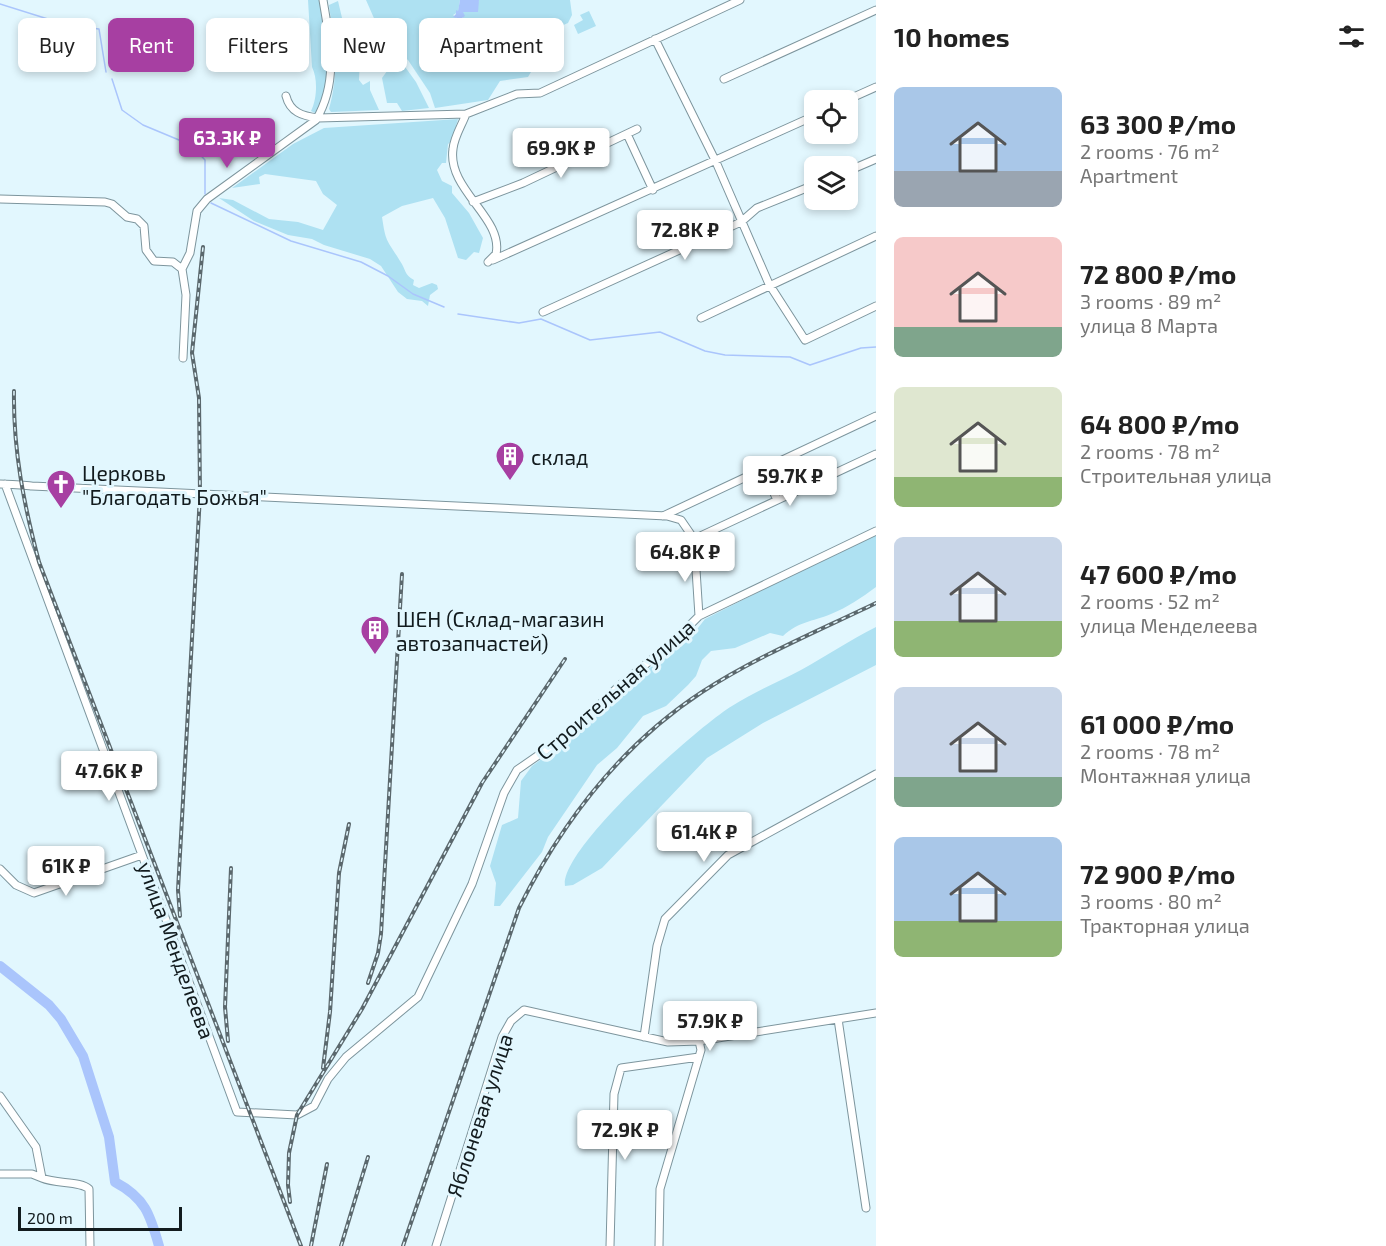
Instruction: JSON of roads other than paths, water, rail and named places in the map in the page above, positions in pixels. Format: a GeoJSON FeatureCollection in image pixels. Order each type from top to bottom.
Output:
{"type":"FeatureCollection","features":[{"type":"Feature","properties":{"kind":"street"},"geometry":{"type":"LineString","coordinates":[[183,358],[186,296],[182,270],[190,253],[196,211],[318,118],[324,106],[333,68],[323,0]]}},
{"type":"Feature","properties":{"kind":"street"},"geometry":{"type":"LineString","coordinates":[[286,96],[288,105],[303,116],[318,118],[466,114],[517,94],[540,93],[740,0]]}},
{"type":"Feature","properties":{"kind":"street"},"geometry":{"type":"LineString","coordinates":[[724,79],[876,10]]}},
{"type":"Feature","properties":{"kind":"street"},"geometry":{"type":"LineString","coordinates":[[655,39],[716,162],[769,284],[805,340],[876,306]]}},
{"type":"Feature","properties":{"kind":"street"},"geometry":{"type":"LineString","coordinates":[[858,95],[876,87]]}},
{"type":"Feature","properties":{"kind":"street"},"geometry":{"type":"LineString","coordinates":[[466,114],[452,150],[458,179],[490,226],[497,243],[496,254],[488,262],[804,121]]}},
{"type":"Feature","properties":{"kind":"street"},"geometry":{"type":"LineString","coordinates":[[473,202],[523,183],[637,129]]}},
{"type":"Feature","properties":{"kind":"street"},"geometry":{"type":"LineString","coordinates":[[627,134],[653,190]]}},
{"type":"Feature","properties":{"kind":"street"},"geometry":{"type":"LineString","coordinates":[[858,167],[876,159]]}},
{"type":"Feature","properties":{"kind":"street"},"geometry":{"type":"LineString","coordinates":[[543,312],[741,222],[757,208],[804,189]]}},
{"type":"Feature","properties":{"kind":"street"},"geometry":{"type":"LineString","coordinates":[[0,199],[105,202],[127,217],[137,219],[144,226],[146,250],[154,261],[173,262],[182,270]]}},
{"type":"Feature","properties":{"kind":"street"},"geometry":{"type":"LineString","coordinates":[[701,318],[769,284],[876,236]]}},
{"type":"Feature","properties":{"kind":"street"},"geometry":{"type":"LineString","coordinates":[[663,516],[876,416]]}},
{"type":"Feature","properties":{"kind":"street"},"geometry":{"type":"LineString","coordinates":[[2,484],[663,516],[681,520],[694,539],[876,454]]}},
{"type":"Feature","properties":{"kind":"street"},"geometry":{"type":"LineString","coordinates":[[763,469],[777,500]]}},
{"type":"Feature","properties":{"kind":"street","name":"улица Менделеева"},"geometry":{"type":"LineString","coordinates":[[2,484],[237,1112]]}},
{"type":"Feature","properties":{"kind":"street"},"geometry":{"type":"LineString","coordinates":[[699,616],[876,531]]}},
{"type":"Feature","properties":{"kind":"street","name":"Строительная улица"},"geometry":{"type":"LineString","coordinates":[[237,1112],[297,1115],[314,1106],[328,1079],[346,1057],[418,997],[472,884],[504,793],[517,770],[569,734],[620,685],[672,643],[699,616],[694,539]]}},
{"type":"Feature","properties":{"kind":"street"},"geometry":{"type":"LineString","coordinates":[[876,774],[728,855],[665,919],[657,946],[644,1037],[668,1042],[699,1041],[876,1013]]}},
{"type":"Feature","properties":{"kind":"street"},"geometry":{"type":"LineString","coordinates":[[0,869],[16,885],[34,894],[142,855]]}},
{"type":"Feature","properties":{"kind":"street","name":"Яблоневая улица"},"geometry":{"type":"LineString","coordinates":[[436,1246],[502,1037],[511,1022],[524,1010],[644,1037]]}},
{"type":"Feature","properties":{"kind":"street"},"geometry":{"type":"LineString","coordinates":[[838,1019],[866,1208]]}},
{"type":"Feature","properties":{"kind":"street"},"geometry":{"type":"LineString","coordinates":[[659,1246],[660,1189],[699,1057],[699,1041]]}},
{"type":"Feature","properties":{"kind":"street"},"geometry":{"type":"LineString","coordinates":[[610,1246],[614,1094],[618,1071],[621,1068],[699,1057]]}},
{"type":"Feature","properties":{"kind":"street"},"geometry":{"type":"LineString","coordinates":[[0,1096],[36,1147],[42,1178]]}},
{"type":"Feature","properties":{"kind":"street"},"geometry":{"type":"LineString","coordinates":[[0,1174],[32,1174],[64,1184],[81,1184],[89,1189],[90,1246]]}},
{"type":"Feature","properties":{"kind":"waterway"},"geometry":{"type":"LineString","coordinates":[[0,4],[67,25],[99,29],[106,72]]}},
{"type":"Feature","properties":{"kind":"waterway"},"geometry":{"type":"LineString","coordinates":[[112,79],[122,110],[143,125],[191,145],[205,160],[205,194]]}},
{"type":"Feature","properties":{"kind":"waterway"},"geometry":{"type":"LineString","coordinates":[[211,203],[291,241],[361,262],[388,276],[413,294],[444,307]]}},
{"type":"Feature","properties":{"kind":"waterway"},"geometry":{"type":"LineString","coordinates":[[458,314],[519,323],[541,319],[590,340],[660,332],[705,351],[725,355],[790,357],[810,365],[861,348],[876,347]]}},
{"type":"Feature","properties":{"kind":"waterway"},"geometry":{"type":"LineString","coordinates":[[0,966],[49,1005],[61,1019],[83,1056],[109,1137],[115,1182],[133,1194],[145,1208],[159,1246]]}},
{"type":"Feature","properties":{"kind":"railway"},"geometry":{"type":"LineString","coordinates":[[180,916],[178,890],[200,495],[199,398],[192,353],[203,247]]}},
{"type":"Feature","properties":{"kind":"railway"},"geometry":{"type":"LineString","coordinates":[[14,391],[15,435],[20,477],[39,562],[301,1246]]}},
{"type":"Feature","properties":{"kind":"railway"},"geometry":{"type":"LineString","coordinates":[[368,983],[378,953],[381,934],[402,574]]}},
{"type":"Feature","properties":{"kind":"railway"},"geometry":{"type":"LineString","coordinates":[[403,1246],[519,908],[554,845],[574,816],[596,788],[645,736],[702,692],[765,656],[876,603]]}},
{"type":"Feature","properties":{"kind":"railway"},"geometry":{"type":"LineString","coordinates":[[290,1202],[289,1153],[297,1115],[362,1009],[482,783],[565,659]]}},
{"type":"Feature","properties":{"kind":"railway"},"geometry":{"type":"LineString","coordinates":[[323,1068],[330,1012],[339,873],[349,824]]}},
{"type":"Feature","properties":{"kind":"railway"},"geometry":{"type":"LineString","coordinates":[[228,1041],[225,1007],[231,868]]}},
{"type":"Feature","properties":{"kind":"railway"},"geometry":{"type":"LineString","coordinates":[[341,1246],[368,1157]]}},
{"type":"Feature","properties":{"kind":"railway"},"geometry":{"type":"LineString","coordinates":[[311,1246],[327,1164]]}},
{"type":"Feature","properties":{"kind":"place","name":"склад"},"geometry":{"type":"Point","coordinates":[510,482]}},
{"type":"Feature","properties":{"kind":"place","name":"Церковь \"Благодать Божья\""},"geometry":{"type":"Point","coordinates":[61,510]}},
{"type":"Feature","properties":{"kind":"place","name":"ШЕН (Склад-магазин автозапчастей)"},"geometry":{"type":"Point","coordinates":[375,656]}}]}
